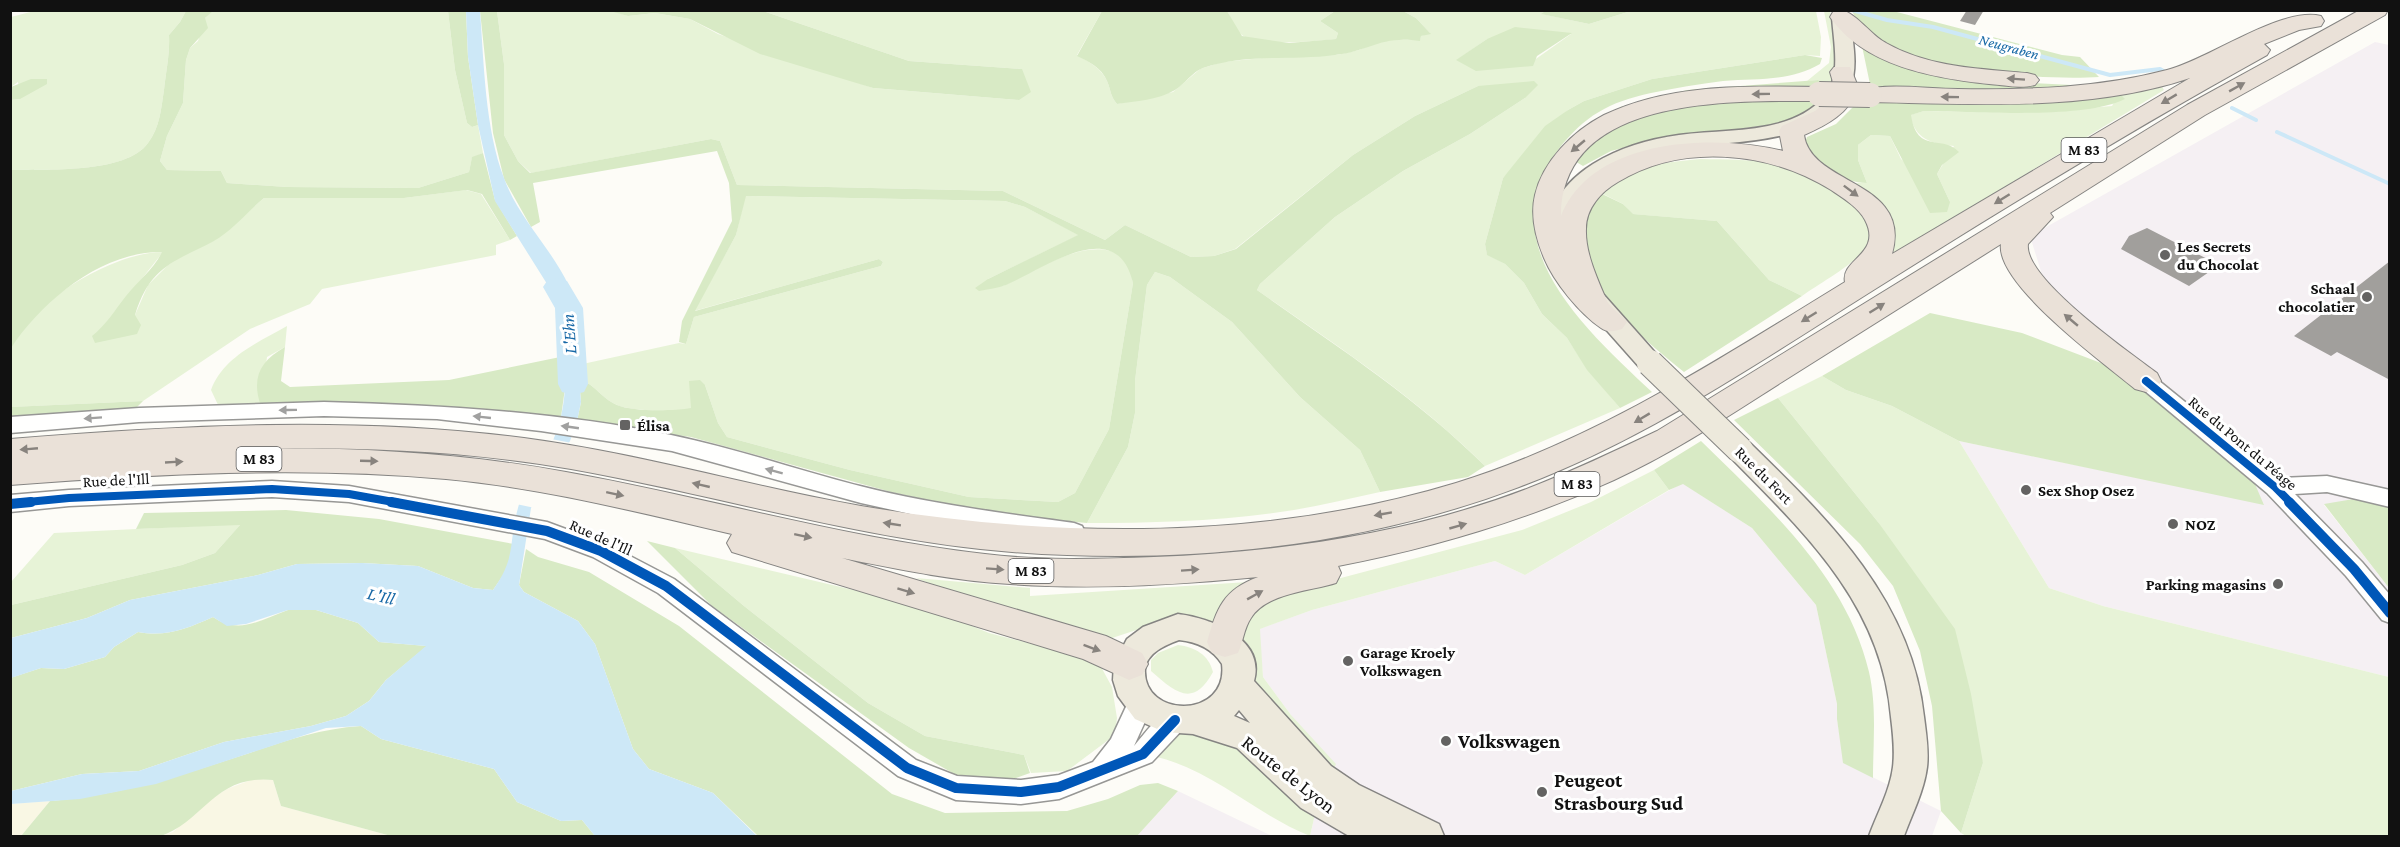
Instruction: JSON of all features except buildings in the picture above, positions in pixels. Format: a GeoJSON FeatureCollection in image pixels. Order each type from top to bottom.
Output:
{"type":"FeatureCollection","features":[{"type":"Feature","properties":{"kind":"highway","name":"M 83"},"geometry":{"type":"LineString","coordinates":[[582,458],[664,504],[853,547],[973,567],[1052,573],[1179,571],[1295,561],[1401,540],[1499,514],[1615,468],[1668,439],[2196,110],[2377,10]]}},
{"type":"Feature","properties":{"kind":"highway"},"geometry":{"type":"LineString","coordinates":[[1841,14],[1861,37],[1892,54],[1962,73],[2065,81],[2175,75]]}},
{"type":"Feature","properties":{"kind":"highway","name":"M 83"},"geometry":{"type":"LineString","coordinates":[[10,473],[211,460],[292,458],[397,462],[516,462],[582,458],[862,519],[973,536],[1096,543],[1202,540],[1289,531],[1393,512],[1500,482],[1548,464],[1629,425],[2176,95],[2323,16]]}},
{"type":"Feature","properties":{"kind":"highway"},"geometry":{"type":"LineString","coordinates":[[1612,322],[1574,287],[1548,237],[1545,199],[1550,185],[1575,147],[1612,121],[1678,99],[1743,94],[2031,97],[2099,90],[2175,75],[2219,59],[2288,24],[2323,16]]}},
{"type":"Feature","properties":{"kind":"highway"},"geometry":{"type":"LineString","coordinates":[[1842,72],[1847,89],[1837,107],[1817,122],[1791,132],[1792,148],[1800,159],[1813,169],[1853,192],[1875,215],[1882,230],[1878,255],[1858,273],[1858,286]]}},
{"type":"Feature","properties":{"kind":"highway"},"geometry":{"type":"LineString","coordinates":[[1592,298],[1577,255],[1572,227],[1579,204],[1592,188],[1613,172],[1660,155],[1705,150],[1779,158],[1813,169]]}},
{"type":"Feature","properties":{"kind":"highway"},"geometry":{"type":"LineString","coordinates":[[2043,204],[2039,220],[2015,241],[2014,255],[2018,263],[2060,311],[2146,381]]}},
{"type":"Feature","properties":{"kind":"highway","name":"M 83"},"geometry":{"type":"LineString","coordinates":[[10,451],[165,438],[282,434],[409,437],[516,462]]}},
{"type":"Feature","properties":{"kind":"highway"},"geometry":{"type":"LineString","coordinates":[[664,504],[689,526],[1093,647],[1129,664]]}},
{"type":"Feature","properties":{"kind":"highway"},"geometry":{"type":"LineString","coordinates":[[1225,642],[1235,610],[1246,600],[1264,590],[1370,561],[1401,540]]}},
{"type":"Feature","properties":{"kind":"main road","name":"Rue du Fort"},"geometry":{"type":"LineString","coordinates":[[1841,14],[1840,89],[1821,113],[1802,122],[1748,134],[1658,145],[1611,162],[1585,180],[1569,198],[1562,214],[1563,242],[1571,266],[1592,298],[1612,322],[1829,543],[1872,599],[1886,626],[1904,684],[1909,719],[1909,770],[1887,837]]}},
{"type":"Feature","properties":{"kind":"main road","name":"Rue du Fort"},"geometry":{"type":"LineString","coordinates":[[1611,162],[1663,149],[1792,135],[1830,123],[1846,108],[1856,93],[1858,79],[1841,14]]}},
{"type":"Feature","properties":{"kind":"main road"},"geometry":{"type":"LineString","coordinates":[[1195,627],[1225,642],[1236,662],[1237,685],[1223,706],[1212,714],[1185,720],[1162,717],[1140,704],[1130,684],[1129,664],[1136,650],[1147,638],[1161,630],[1195,627]]}},
{"type":"Feature","properties":{"kind":"main road","name":"Route de Lyon"},"geometry":{"type":"LineString","coordinates":[[1237,685],[1319,777],[1347,796],[1427,837]]}},
{"type":"Feature","properties":{"kind":"main road","name":"Route de Lyon"},"geometry":{"type":"LineString","coordinates":[[1185,720],[1224,726],[1249,738],[1313,797],[1380,837]]}},
{"type":"Feature","properties":{"kind":"street","name":"Rue du Pont du Péage"},"geometry":{"type":"LineString","coordinates":[[2146,381],[2276,487],[2354,569],[2390,613]]}},
{"type":"Feature","properties":{"kind":"street"},"geometry":{"type":"LineString","coordinates":[[10,425],[139,415],[324,409],[437,412],[541,423],[582,458]]}},
{"type":"Feature","properties":{"kind":"street"},"geometry":{"type":"LineString","coordinates":[[2276,487],[2327,484],[2390,499]]}},
{"type":"Feature","properties":{"kind":"street","name":"Rue de l'Ill"},"geometry":{"type":"LineString","coordinates":[[10,504],[181,491],[272,489],[349,494],[484,517],[547,531],[601,551],[666,586],[907,768],[956,788],[1021,792],[1059,787],[1143,754],[1185,720]]}},
{"type":"Feature","properties":{"kind":"street"},"geometry":{"type":"LineString","coordinates":[[1110,766],[1106,762],[1120,747],[1140,704]]}},
{"type":"Feature","properties":{"kind":"shaded area"},"geometry":{"type":"Polygon","coordinates":[[[2375,42],[2389,45],[2389,493],[2324,505],[2389,588],[2389,677],[2103,606],[2049,588],[1959,441],[2264,504],[2049,297],[2030,236],[2375,42]]]}},
{"type":"Feature","properties":{"kind":"shaded area"},"geometry":{"type":"Polygon","coordinates":[[[1682,483],[1752,528],[1816,605],[1837,704],[1844,763],[1941,811],[1932,836],[1310,836],[1316,810],[1291,715],[1263,677],[1259,629],[1312,610],[1495,561],[1525,575],[1682,483]]]}},
{"type":"Feature","properties":{"kind":"shaded area"},"geometry":{"type":"Polygon","coordinates":[[[256,778],[273,780],[281,806],[391,836],[161,836],[173,832],[206,802],[227,789],[256,778]]]}},
{"type":"Feature","properties":{"kind":"shaded area"},"geometry":{"type":"Polygon","coordinates":[[[1178,791],[1272,836],[1137,836],[1178,791]]]}},
{"type":"Feature","properties":{"kind":"shaded area"},"geometry":{"type":"Polygon","coordinates":[[[50,801],[21,836],[11,836],[11,804],[50,801]]]}},
{"type":"Feature","properties":{"kind":"green space"},"geometry":{"type":"Polygon","coordinates":[[[38,10],[186,11],[169,35],[168,63],[158,124],[148,143],[137,153],[122,160],[84,168],[11,170],[11,100],[20,99],[18,82],[11,87],[11,17],[38,10]]]}},
{"type":"Feature","properties":{"kind":"green space"},"geometry":{"type":"Polygon","coordinates":[[[610,10],[628,16],[655,13],[690,19],[718,34],[873,88],[1019,100],[1022,69],[909,61],[763,11],[1102,11],[1077,55],[1102,73],[1117,104],[1173,92],[1200,69],[1222,62],[1282,56],[1337,55],[1359,50],[1382,40],[1420,40],[1421,36],[1430,33],[1416,18],[1403,11],[1547,11],[1542,14],[1589,24],[1631,11],[1816,11],[1821,37],[1820,56],[1805,55],[1652,79],[1584,101],[1568,110],[1503,178],[1485,244],[1487,254],[1505,264],[1524,283],[1542,314],[1567,338],[1588,370],[1620,408],[1485,466],[1404,395],[1257,290],[1260,284],[1335,217],[1403,171],[1470,134],[1525,98],[1478,86],[1415,116],[1353,155],[1235,249],[1214,256],[1191,257],[1125,225],[1105,240],[1003,191],[737,185],[720,141],[711,139],[531,173],[518,161],[504,135],[504,64],[497,11],[610,10]],[[1571,34],[1487,39],[1457,60],[1533,61],[1571,34]]]}},
{"type":"Feature","properties":{"kind":"green space"},"geometry":{"type":"Polygon","coordinates":[[[1547,10],[1631,11],[1589,24],[1541,14],[1547,10]]]}},
{"type":"Feature","properties":{"kind":"green space"},"geometry":{"type":"Polygon","coordinates":[[[186,11],[213,11],[205,18],[208,28],[190,48],[186,60],[183,103],[167,136],[160,161],[167,170],[221,171],[227,183],[287,187],[418,188],[469,172],[472,157],[483,153],[495,200],[517,236],[510,240],[482,194],[467,190],[404,198],[264,198],[221,237],[175,261],[156,276],[141,299],[135,315],[141,325],[137,334],[95,343],[92,336],[162,252],[140,254],[117,260],[76,282],[39,313],[11,348],[11,170],[84,168],[122,160],[137,153],[148,143],[158,124],[168,62],[169,35],[186,11]]]}},
{"type":"Feature","properties":{"kind":"green space"},"geometry":{"type":"Polygon","coordinates":[[[211,11],[448,11],[455,70],[467,123],[472,127],[478,125],[483,153],[472,158],[469,172],[418,188],[287,187],[227,183],[221,171],[167,170],[160,161],[167,136],[183,103],[186,60],[190,48],[198,41],[205,18],[211,11]]]}},
{"type":"Feature","properties":{"kind":"green space"},"geometry":{"type":"Polygon","coordinates":[[[448,11],[466,11],[468,57],[478,125],[472,127],[467,123],[455,70],[448,11]]]}},
{"type":"Feature","properties":{"kind":"green space"},"geometry":{"type":"Polygon","coordinates":[[[480,11],[497,11],[504,64],[504,135],[518,161],[530,173],[711,139],[720,141],[737,185],[1003,191],[1105,240],[1125,225],[1191,257],[1214,256],[1236,249],[1353,155],[1415,116],[1478,86],[1534,81],[1538,85],[1525,98],[1470,134],[1403,171],[1335,217],[1260,284],[1257,290],[1404,395],[1485,466],[1468,477],[1380,492],[1360,450],[1300,397],[1232,322],[1170,277],[1155,272],[1147,285],[1135,381],[1135,413],[1128,447],[1087,523],[994,514],[891,492],[691,437],[577,421],[581,402],[579,379],[617,405],[633,409],[654,410],[691,408],[689,381],[700,380],[705,385],[718,423],[727,437],[850,470],[969,497],[1058,502],[1075,493],[1109,429],[1133,283],[1125,263],[1112,252],[1096,249],[1078,252],[1059,259],[1006,285],[979,291],[975,288],[988,279],[1078,235],[1025,207],[1005,201],[746,196],[736,235],[695,311],[879,259],[883,262],[881,266],[694,317],[686,344],[679,342],[682,321],[732,221],[729,183],[717,151],[533,183],[540,222],[531,227],[504,179],[493,133],[480,11]]]}},
{"type":"Feature","properties":{"kind":"green space"},"geometry":{"type":"Polygon","coordinates":[[[610,11],[763,11],[909,61],[1022,69],[1031,92],[1019,100],[873,88],[760,54],[690,19],[655,13],[628,16],[610,11]]]}},
{"type":"Feature","properties":{"kind":"green space"},"geometry":{"type":"Polygon","coordinates":[[[1102,11],[1227,11],[1242,36],[1289,43],[1336,39],[1338,33],[1320,21],[1335,11],[1403,11],[1416,18],[1431,34],[1421,36],[1420,41],[1395,40],[1335,55],[1236,60],[1220,63],[1199,70],[1179,87],[1162,96],[1117,104],[1102,72],[1077,56],[1102,11]]]}},
{"type":"Feature","properties":{"kind":"green space"},"geometry":{"type":"Polygon","coordinates":[[[1227,11],[1335,11],[1320,21],[1338,33],[1336,39],[1327,40],[1273,42],[1249,39],[1235,27],[1227,11]]]}},
{"type":"Feature","properties":{"kind":"green space"},"geometry":{"type":"Polygon","coordinates":[[[1824,11],[1830,11],[1838,59],[1835,78],[1831,85],[1818,80],[1807,81],[1829,63],[1831,47],[1824,11]]]}},
{"type":"Feature","properties":{"kind":"green space"},"geometry":{"type":"Polygon","coordinates":[[[1852,11],[1893,11],[2062,55],[2080,57],[2099,77],[2039,77],[2002,74],[1926,59],[1894,47],[1868,31],[1852,11]]]}},
{"type":"Feature","properties":{"kind":"green space"},"geometry":{"type":"Polygon","coordinates":[[[1515,27],[1572,33],[1537,56],[1533,66],[1476,71],[1456,60],[1487,39],[1515,27]]]}},
{"type":"Feature","properties":{"kind":"green space"},"geometry":{"type":"Polygon","coordinates":[[[1862,46],[1992,81],[2072,85],[2074,88],[2055,92],[1871,89],[1862,46]]]}},
{"type":"Feature","properties":{"kind":"green space"},"geometry":{"type":"Polygon","coordinates":[[[1805,55],[1822,58],[1820,64],[1797,74],[1687,86],[1651,93],[1610,106],[1588,119],[1568,138],[1558,150],[1539,185],[1534,219],[1540,252],[1554,283],[1575,314],[1600,342],[1652,392],[1620,408],[1587,370],[1567,338],[1542,314],[1524,283],[1505,264],[1487,255],[1485,244],[1503,178],[1545,126],[1584,101],[1652,79],[1805,55]]]}},
{"type":"Feature","properties":{"kind":"green space"},"geometry":{"type":"Polygon","coordinates":[[[31,79],[47,79],[47,84],[20,99],[11,100],[11,87],[31,79]]]}},
{"type":"Feature","properties":{"kind":"green space"},"geometry":{"type":"Polygon","coordinates":[[[1818,80],[1831,85],[1626,110],[1620,107],[1687,90],[1818,80]]]}},
{"type":"Feature","properties":{"kind":"green space"},"geometry":{"type":"Polygon","coordinates":[[[2161,85],[2164,90],[1889,257],[1873,199],[1855,183],[1867,183],[1858,160],[1858,145],[1871,135],[1890,136],[1901,159],[1950,202],[1937,174],[1954,146],[1938,144],[1925,139],[1916,130],[1910,115],[1924,111],[2042,112],[2112,106],[2119,93],[2161,85]]]}},
{"type":"Feature","properties":{"kind":"green space"},"geometry":{"type":"Polygon","coordinates":[[[2119,93],[2125,99],[2106,106],[2083,110],[2028,113],[1924,111],[1911,115],[1914,127],[1925,140],[1946,144],[1959,152],[1942,165],[1937,174],[1950,202],[1947,212],[1930,213],[1890,136],[1871,135],[1858,145],[1858,160],[1867,183],[1840,177],[1822,167],[1803,148],[1807,137],[1836,124],[1858,102],[2119,93]]]}},
{"type":"Feature","properties":{"kind":"green space"},"geometry":{"type":"Polygon","coordinates":[[[1810,98],[1821,104],[1790,122],[1650,141],[1611,151],[1583,166],[1573,160],[1603,134],[1665,106],[1810,98]]]}},
{"type":"Feature","properties":{"kind":"green space"},"geometry":{"type":"Polygon","coordinates":[[[1700,159],[1767,162],[1800,169],[1815,176],[1836,189],[1861,210],[1872,228],[1870,243],[1848,265],[1802,296],[1769,280],[1717,221],[1632,214],[1623,204],[1601,193],[1635,171],[1659,164],[1700,159]]]}},
{"type":"Feature","properties":{"kind":"green space"},"geometry":{"type":"Polygon","coordinates":[[[466,190],[481,194],[510,240],[496,245],[496,255],[322,289],[310,304],[250,329],[143,401],[11,407],[10,352],[21,330],[55,297],[76,282],[99,270],[121,260],[163,252],[103,328],[135,315],[148,285],[167,266],[185,253],[215,240],[264,198],[404,198],[466,190]]]}},
{"type":"Feature","properties":{"kind":"green space"},"geometry":{"type":"Polygon","coordinates":[[[1600,193],[1623,204],[1633,214],[1717,221],[1769,280],[1802,296],[1684,372],[1648,342],[1614,307],[1590,267],[1585,245],[1585,221],[1600,193]]]}},
{"type":"Feature","properties":{"kind":"green space"},"geometry":{"type":"Polygon","coordinates":[[[745,196],[1005,201],[1025,207],[1079,235],[988,279],[1003,286],[1068,255],[1086,250],[1103,249],[1117,254],[1129,265],[1133,283],[1109,429],[1075,493],[1058,502],[969,497],[850,470],[727,437],[718,423],[705,385],[691,409],[643,410],[617,405],[579,379],[578,365],[679,343],[686,344],[694,317],[881,266],[883,262],[879,259],[694,311],[736,235],[745,196]]]}},
{"type":"Feature","properties":{"kind":"green space"},"geometry":{"type":"Polygon","coordinates":[[[1155,272],[1170,277],[1232,322],[1300,397],[1360,450],[1380,492],[1294,510],[1243,517],[1165,522],[1087,523],[1128,447],[1135,413],[1135,381],[1147,285],[1155,272]]]}},
{"type":"Feature","properties":{"kind":"green space"},"geometry":{"type":"Polygon","coordinates":[[[1930,313],[2022,333],[2114,368],[2245,461],[2264,505],[1959,441],[1892,406],[1846,390],[1822,376],[1930,313]]]}},
{"type":"Feature","properties":{"kind":"green space"},"geometry":{"type":"Polygon","coordinates":[[[287,326],[285,347],[267,357],[261,406],[219,407],[211,390],[224,368],[243,352],[287,326]]]}},
{"type":"Feature","properties":{"kind":"green space"},"geometry":{"type":"Polygon","coordinates":[[[285,347],[281,381],[290,387],[449,380],[565,356],[566,381],[561,417],[261,406],[257,387],[260,371],[269,358],[285,347]]]}},
{"type":"Feature","properties":{"kind":"green space"},"geometry":{"type":"Polygon","coordinates":[[[1822,376],[1846,390],[1892,406],[1959,441],[2049,588],[2103,606],[2389,677],[2389,836],[1966,836],[1961,833],[1983,763],[1878,522],[1778,398],[1822,376]]]}},
{"type":"Feature","properties":{"kind":"green space"},"geometry":{"type":"Polygon","coordinates":[[[1778,398],[1878,522],[1955,629],[1971,694],[1983,763],[1961,833],[1941,811],[1932,706],[1920,651],[1893,586],[1860,544],[1734,420],[1778,398]]]}},
{"type":"Feature","properties":{"kind":"green space"},"geometry":{"type":"Polygon","coordinates":[[[143,401],[132,412],[11,422],[10,407],[143,401]]]}},
{"type":"Feature","properties":{"kind":"green space"},"geometry":{"type":"Polygon","coordinates":[[[1701,441],[1778,518],[1824,575],[1843,605],[1858,638],[1869,672],[1874,712],[1873,778],[1843,763],[1837,704],[1816,605],[1752,528],[1683,484],[1669,490],[1654,470],[1701,441]]]}},
{"type":"Feature","properties":{"kind":"green space"},"geometry":{"type":"Polygon","coordinates":[[[1654,470],[1669,490],[1525,575],[1495,561],[1312,610],[1260,629],[1263,677],[1291,715],[1336,764],[1329,779],[1247,682],[1241,632],[1246,616],[1273,596],[1522,530],[1591,502],[1654,470]]]}},
{"type":"Feature","properties":{"kind":"green space"},"geometry":{"type":"Polygon","coordinates":[[[2389,493],[2389,588],[2324,504],[2389,493]]]}},
{"type":"Feature","properties":{"kind":"green space"},"geometry":{"type":"Polygon","coordinates":[[[286,510],[379,519],[514,544],[506,571],[493,590],[473,588],[418,566],[362,563],[297,564],[258,575],[130,600],[87,618],[11,638],[11,605],[182,565],[215,553],[240,525],[136,529],[144,513],[286,510]]]}},
{"type":"Feature","properties":{"kind":"green space"},"geometry":{"type":"Polygon","coordinates":[[[241,524],[215,553],[182,565],[11,605],[11,582],[54,533],[241,524]]]}},
{"type":"Feature","properties":{"kind":"green space"},"geometry":{"type":"Polygon","coordinates":[[[647,541],[675,548],[744,606],[868,703],[925,736],[1024,755],[1030,773],[1013,779],[956,775],[909,748],[712,606],[647,541]]]}},
{"type":"Feature","properties":{"kind":"green space"},"geometry":{"type":"Polygon","coordinates":[[[675,548],[926,607],[989,633],[1044,647],[1083,652],[1100,665],[1112,687],[1117,718],[1115,735],[1067,771],[1031,773],[1024,755],[925,736],[868,703],[744,606],[675,548]]]}},
{"type":"Feature","properties":{"kind":"green space"},"geometry":{"type":"Polygon","coordinates":[[[526,549],[538,557],[589,572],[679,626],[892,794],[945,813],[1067,811],[1108,799],[1140,785],[1158,783],[1178,791],[1137,836],[758,836],[713,793],[649,769],[633,749],[595,644],[578,621],[524,592],[519,585],[526,549]]]}},
{"type":"Feature","properties":{"kind":"green space"},"geometry":{"type":"Polygon","coordinates":[[[916,578],[1030,588],[1030,596],[1248,582],[1222,623],[1176,617],[1109,639],[969,599],[916,578]]]}},
{"type":"Feature","properties":{"kind":"green space"},"geometry":{"type":"Polygon","coordinates":[[[288,610],[316,610],[358,623],[379,642],[427,646],[386,680],[369,701],[346,716],[311,726],[224,742],[139,771],[82,774],[11,791],[10,678],[41,668],[64,669],[105,657],[114,647],[138,632],[167,633],[213,617],[232,625],[250,624],[288,610]]]}},
{"type":"Feature","properties":{"kind":"green space"},"geometry":{"type":"Polygon","coordinates":[[[1178,645],[1200,653],[1208,661],[1213,672],[1206,683],[1191,693],[1184,693],[1168,686],[1151,671],[1151,660],[1158,653],[1178,645]]]}},
{"type":"Feature","properties":{"kind":"green space"},"geometry":{"type":"Polygon","coordinates":[[[361,726],[381,739],[494,769],[517,802],[561,821],[582,820],[595,836],[391,836],[281,806],[273,780],[253,780],[223,791],[188,820],[161,836],[21,836],[50,801],[98,795],[145,785],[298,737],[361,726]]]}},
{"type":"Feature","properties":{"kind":"green space"},"geometry":{"type":"Polygon","coordinates":[[[1193,731],[1237,738],[1316,810],[1310,836],[1290,827],[1195,771],[1153,756],[1177,735],[1193,731]]]}},
{"type":"Feature","properties":{"kind":"water"},"geometry":{"type":"Polygon","coordinates":[[[466,11],[480,11],[489,117],[504,178],[512,197],[568,284],[579,323],[564,326],[559,303],[495,201],[478,125],[468,57],[466,11]]]}},
{"type":"Feature","properties":{"kind":"water","name":"L'Ill"},"geometry":{"type":"Polygon","coordinates":[[[576,341],[581,402],[577,421],[570,441],[531,508],[519,585],[524,592],[578,621],[595,644],[633,749],[649,769],[713,793],[757,836],[595,836],[582,820],[561,821],[517,802],[494,769],[381,739],[361,726],[326,728],[156,784],[80,799],[11,804],[11,791],[82,774],[139,771],[224,742],[311,726],[346,716],[369,701],[386,680],[426,646],[379,642],[358,623],[316,610],[288,610],[246,624],[227,626],[213,617],[167,633],[138,632],[114,647],[105,657],[64,669],[41,668],[11,678],[11,638],[87,618],[130,600],[258,575],[297,564],[362,563],[418,566],[473,588],[493,590],[509,559],[521,499],[550,447],[558,427],[565,391],[565,343],[576,341]]]}},
{"type":"Feature","properties":{"kind":"pier"},"geometry":{"type":"Polygon","coordinates":[[[551,439],[572,443],[535,508],[516,504],[551,439]]]}},
{"type":"Feature","properties":{"kind":"waterway","name":"Neugraben"},"geometry":{"type":"LineString","coordinates":[[1852,10],[1887,20],[1933,27],[2110,75],[2160,69],[2165,72]]}},
{"type":"Feature","properties":{"kind":"waterway"},"geometry":{"type":"LineString","coordinates":[[2232,108],[2256,120]]}},
{"type":"Feature","properties":{"kind":"waterway","name":"Neugraben"},"geometry":{"type":"LineString","coordinates":[[2277,132],[2390,184]]}},
{"type":"Feature","properties":{"kind":"waterway","name":"L'Ehn"},"geometry":{"type":"LineString","coordinates":[[557,287],[569,308],[573,384]]}},
{"type":"Feature","properties":{"kind":"cycle path"},"geometry":{"type":"LineString","coordinates":[[2146,381],[2275,487],[2354,569],[2390,613]]}},
{"type":"Feature","properties":{"kind":"cycle path"},"geometry":{"type":"LineString","coordinates":[[10,504],[69,498],[272,489],[349,494],[547,531],[601,551],[666,586],[907,768],[956,788],[1021,792],[1059,787],[1143,754],[1175,720]]}},
{"type":"Feature","properties":{"kind":"place","name":"Les Secrets du Chocolat"},"geometry":{"type":"Point","coordinates":[2165,255]}},
{"type":"Feature","properties":{"kind":"place","name":"Schaal chocolatier"},"geometry":{"type":"Point","coordinates":[2367,297]}},
{"type":"Feature","properties":{"kind":"place","name":"Élisa"},"geometry":{"type":"Point","coordinates":[625,425]}},
{"type":"Feature","properties":{"kind":"place","name":"Sex Shop Osez"},"geometry":{"type":"Point","coordinates":[2026,490]}},
{"type":"Feature","properties":{"kind":"place","name":"NOZ"},"geometry":{"type":"Point","coordinates":[2173,524]}},
{"type":"Feature","properties":{"kind":"place","name":"Parking magasins"},"geometry":{"type":"Point","coordinates":[2278,584]}},
{"type":"Feature","properties":{"kind":"place","name":"Garage Kroely Volkswagen"},"geometry":{"type":"Point","coordinates":[1348,661]}},
{"type":"Feature","properties":{"kind":"place","name":"Volkswagen"},"geometry":{"type":"Point","coordinates":[1446,741]}},
{"type":"Feature","properties":{"kind":"place","name":"Peugeot Strasbourg Sud"},"geometry":{"type":"Point","coordinates":[1542,792]}}]}
